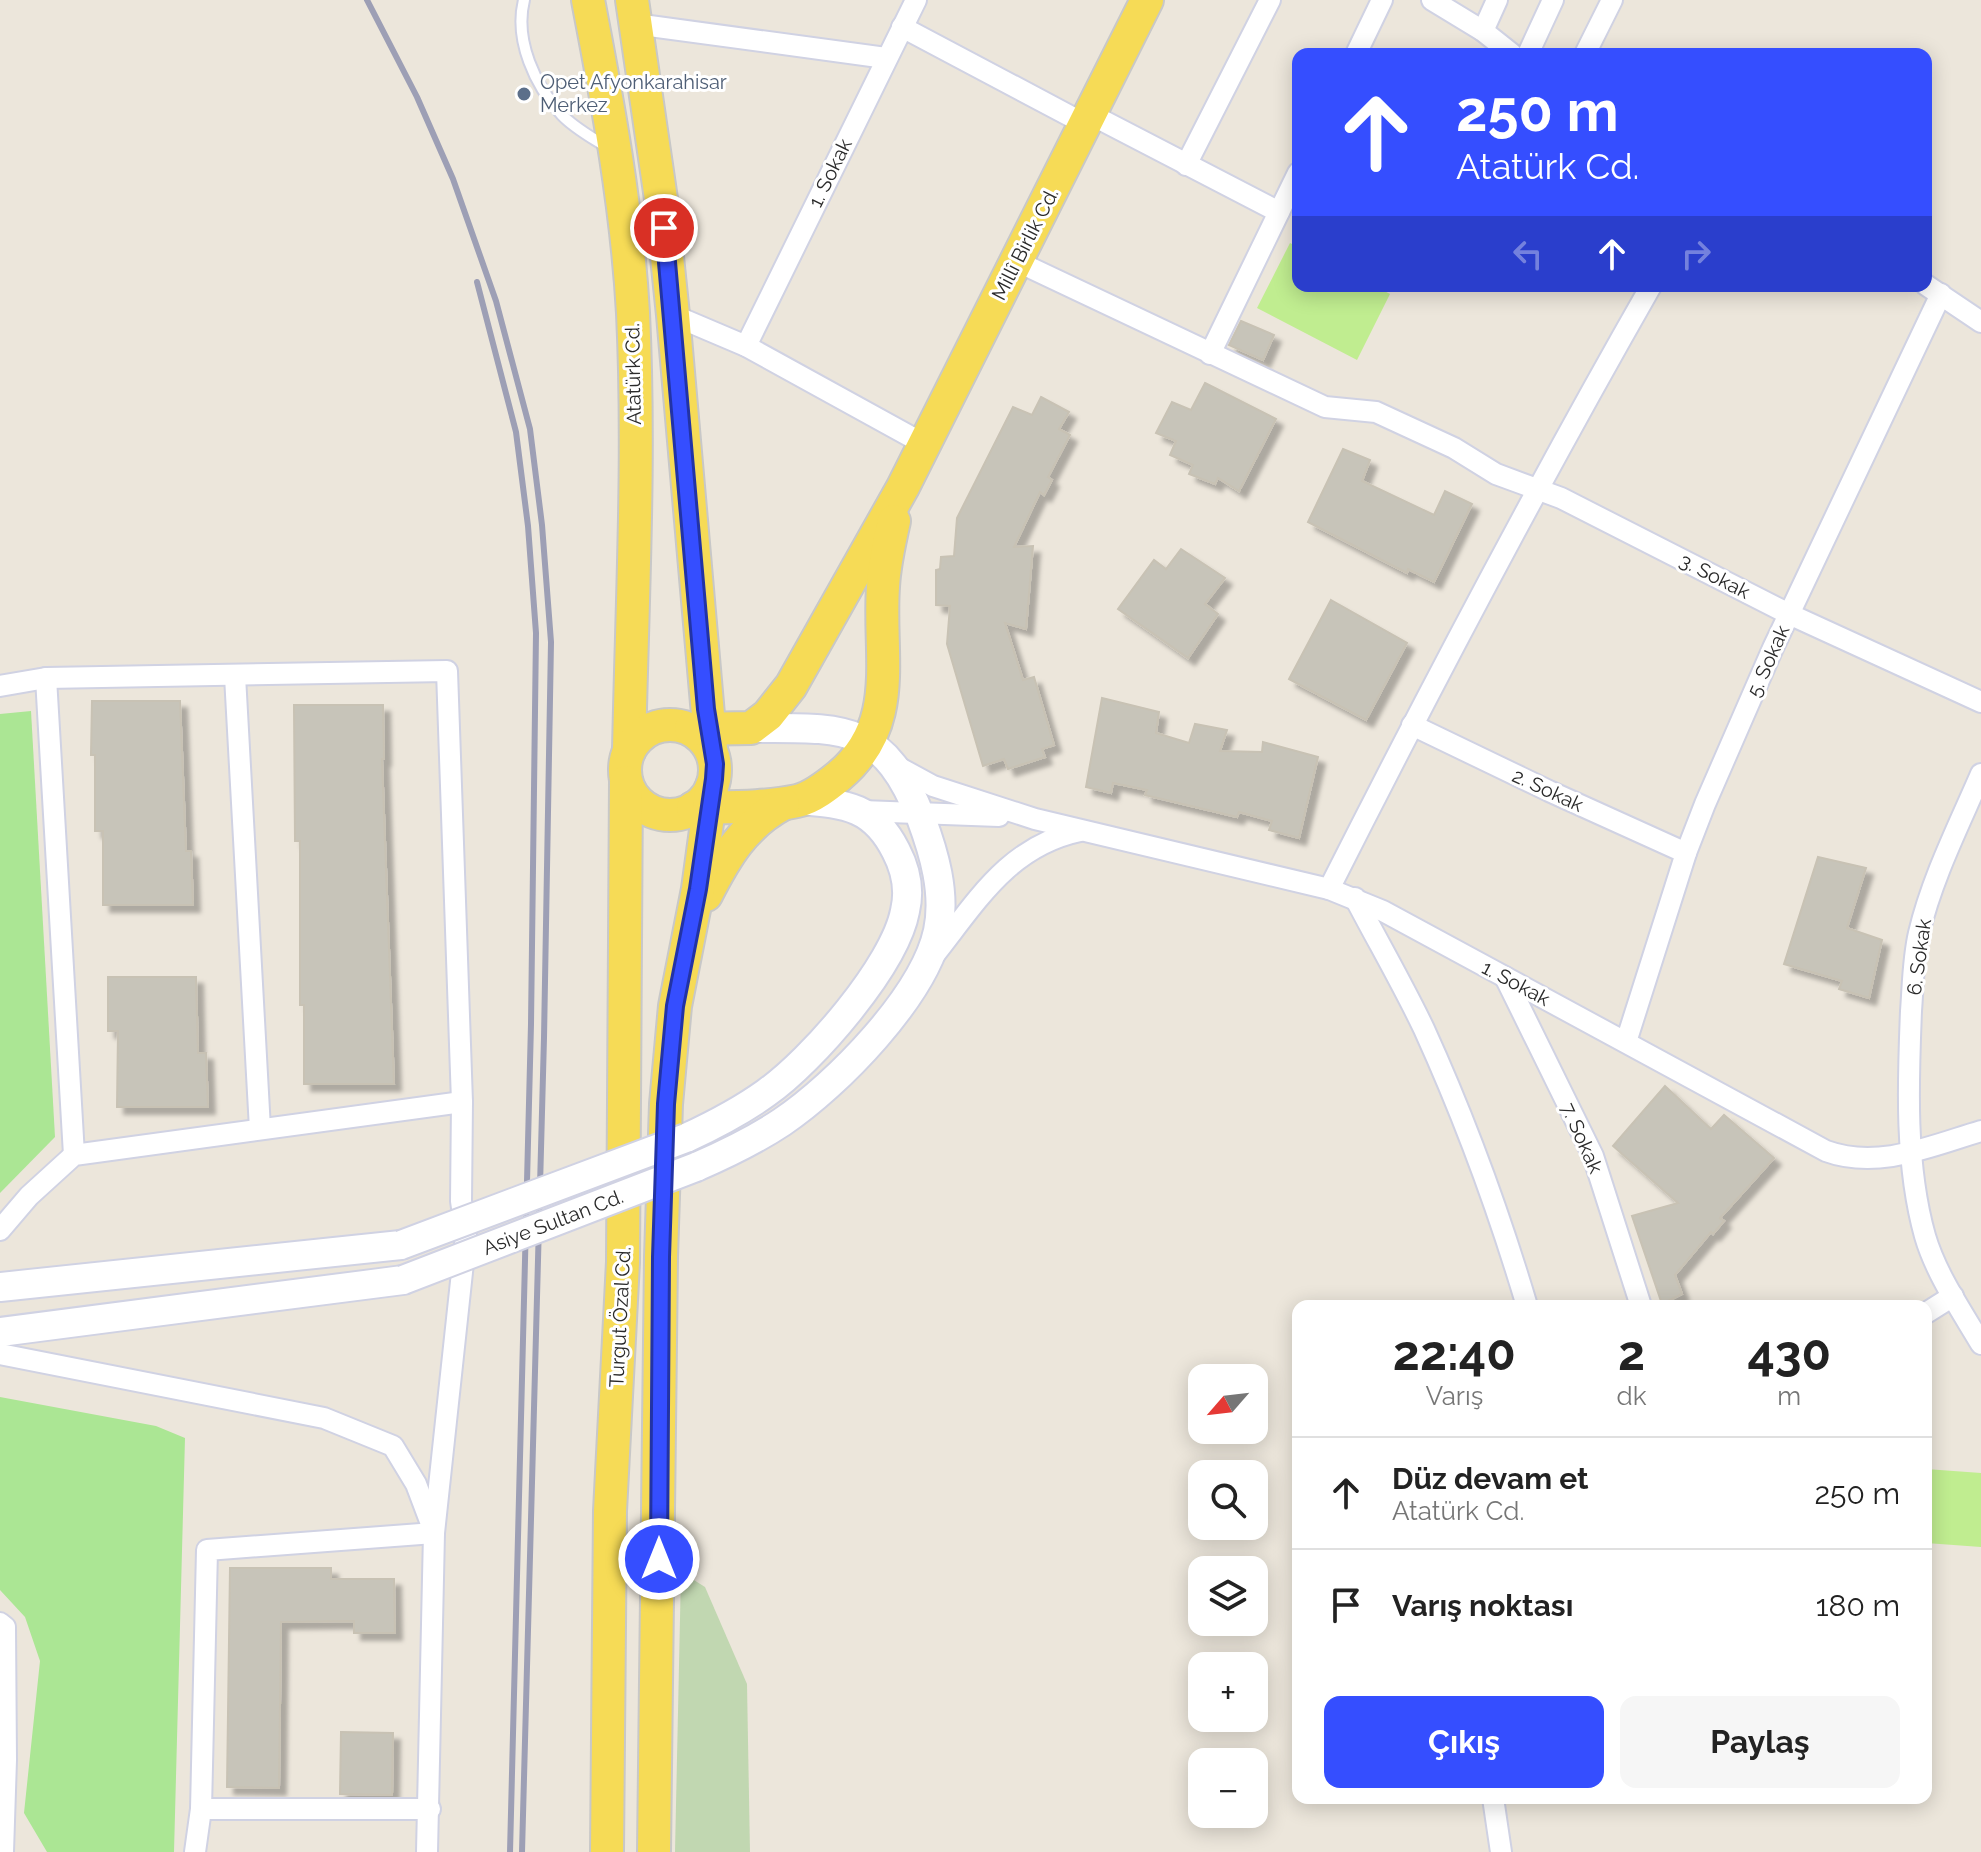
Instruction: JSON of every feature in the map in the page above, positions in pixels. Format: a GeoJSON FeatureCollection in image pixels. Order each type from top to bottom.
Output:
{"type":"FeatureCollection","features":[{"type":"Feature","properties":{"kind":"main road","name":"Atatürk Cd."},"geometry":{"type":"LineString","coordinates":[[588,0],[616,154],[633,314],[635,502],[627,766]]}},
{"type":"Feature","properties":{"kind":"main road","name":"Millî Birlik Cd."},"geometry":{"type":"LineString","coordinates":[[751,728],[774,708],[791,686],[903,487],[1087,119],[1141,2]]}},
{"type":"Feature","properties":{"kind":"main road","name":"Atatürk Cd."},"geometry":{"type":"LineString","coordinates":[[633,12],[661,199],[673,315],[703,736]]}},
{"type":"Feature","properties":{"kind":"main road","name":"Millî Birlik Cd."},"geometry":{"type":"LineString","coordinates":[[880,752],[882,589],[886,555],[903,487]]}},
{"type":"Feature","properties":{"kind":"main road"},"geometry":{"type":"LineString","coordinates":[[862,811],[828,802],[705,801],[671,815],[657,813],[643,807],[633,796],[627,766],[637,738],[649,729],[663,725],[677,725],[703,736],[751,728],[820,730],[848,734],[880,752]]}},
{"type":"Feature","properties":{"kind":"main road"},"geometry":{"type":"LineString","coordinates":[[703,736],[715,764],[705,801]]}},
{"type":"Feature","properties":{"kind":"main road"},"geometry":{"type":"LineString","coordinates":[[691,922],[733,846],[757,821],[833,781],[850,766],[880,752]]}},
{"type":"Feature","properties":{"kind":"main road","name":"Asiye Sultan Cd."},"geometry":{"type":"LineString","coordinates":[[0,1332],[403,1280],[696,1167],[758,1137],[807,1103],[863,1050],[898,1008],[925,967],[939,929],[941,892],[916,802],[880,752]]}},
{"type":"Feature","properties":{"kind":"main road","name":"Turgut Özal Cd."},"geometry":{"type":"LineString","coordinates":[[607,1852],[610,1511],[623,1262],[627,766]]}},
{"type":"Feature","properties":{"kind":"main road","name":"Turgut Özal Cd."},"geometry":{"type":"LineString","coordinates":[[654,1852],[661,1257],[666,1104],[675,1006],[691,922],[705,801]]}},
{"type":"Feature","properties":{"kind":"main road","name":"Asiye Sultan Cd."},"geometry":{"type":"LineString","coordinates":[[0,1287],[401,1245],[686,1138],[743,1108],[794,1070],[823,1040],[892,946],[906,910],[906,877],[891,842],[874,818],[862,811]]}},
{"type":"Feature","properties":{"kind":"street","name":"1. Sokak"},"geometry":{"type":"LineString","coordinates":[[746,346],[916,0]]}},
{"type":"Feature","properties":{"kind":"street"},"geometry":{"type":"LineString","coordinates":[[1186,165],[1270,0]]}},
{"type":"Feature","properties":{"kind":"street"},"geometry":{"type":"LineString","coordinates":[[1359,48],[1382,0]]}},
{"type":"Feature","properties":{"kind":"street"},"geometry":{"type":"LineString","coordinates":[[1432,0],[1504,48]]}},
{"type":"Feature","properties":{"kind":"street"},"geometry":{"type":"LineString","coordinates":[[1483,31],[1497,0]]}},
{"type":"Feature","properties":{"kind":"street"},"geometry":{"type":"LineString","coordinates":[[1531,48],[1553,0]]}},
{"type":"Feature","properties":{"kind":"street"},"geometry":{"type":"LineString","coordinates":[[1588,48],[1612,0]]}},
{"type":"Feature","properties":{"kind":"street"},"geometry":{"type":"LineString","coordinates":[[633,12],[886,58]]}},
{"type":"Feature","properties":{"kind":"street"},"geometry":{"type":"LineString","coordinates":[[902,27],[1279,212]]}},
{"type":"Feature","properties":{"kind":"street"},"geometry":{"type":"LineString","coordinates":[[1210,354],[1292,185]]}},
{"type":"Feature","properties":{"kind":"street","name":"3. Sokak"},"geometry":{"type":"LineString","coordinates":[[1016,261],[1325,407],[1376,412],[1454,448],[1496,474],[1561,498],[1789,614],[1981,702]]}},
{"type":"Feature","properties":{"kind":"street"},"geometry":{"type":"LineString","coordinates":[[1934,289],[1981,322]]}},
{"type":"Feature","properties":{"kind":"street","name":"5. Sokak"},"geometry":{"type":"LineString","coordinates":[[1626,1042],[1686,853],[1934,289]]}},
{"type":"Feature","properties":{"kind":"street"},"geometry":{"type":"LineString","coordinates":[[1329,889],[1536,489],[1648,292]]}},
{"type":"Feature","properties":{"kind":"street"},"geometry":{"type":"LineString","coordinates":[[673,315],[746,346],[924,444]]}},
{"type":"Feature","properties":{"kind":"street"},"geometry":{"type":"LineString","coordinates":[[0,686],[46,678],[447,671],[462,1102],[461,1201],[466,1235],[434,1533],[427,1852]]}},
{"type":"Feature","properties":{"kind":"street"},"geometry":{"type":"LineString","coordinates":[[235,676],[260,1129]]}},
{"type":"Feature","properties":{"kind":"street"},"geometry":{"type":"LineString","coordinates":[[46,678],[74,1155]]}},
{"type":"Feature","properties":{"kind":"street","name":"2. Sokak"},"geometry":{"type":"LineString","coordinates":[[1412,725],[1686,853]]}},
{"type":"Feature","properties":{"kind":"street","name":"6. Sokak"},"geometry":{"type":"LineString","coordinates":[[1981,774],[1934,887],[1918,936],[1910,1046],[1912,1151],[1916,1194],[1925,1235],[1932,1257],[1981,1344]]}},
{"type":"Feature","properties":{"kind":"street"},"geometry":{"type":"LineString","coordinates":[[862,811],[916,802],[1035,819]]}},
{"type":"Feature","properties":{"kind":"street"},"geometry":{"type":"LineString","coordinates":[[891,842],[891,824],[916,802],[1035,819]]}},
{"type":"Feature","properties":{"kind":"street","name":"1. Sokak"},"geometry":{"type":"LineString","coordinates":[[1035,819],[1329,889],[1355,898],[1826,1151],[1858,1159],[1873,1159],[1981,1131]]}},
{"type":"Feature","properties":{"kind":"street"},"geometry":{"type":"LineString","coordinates":[[925,967],[984,891],[1012,863],[1029,849],[1086,830]]}},
{"type":"Feature","properties":{"kind":"street"},"geometry":{"type":"LineString","coordinates":[[1355,898],[1423,1027],[1496,1208],[1525,1300]]}},
{"type":"Feature","properties":{"kind":"street","name":"7. Sokak"},"geometry":{"type":"LineString","coordinates":[[1505,977],[1593,1156],[1639,1300]]}},
{"type":"Feature","properties":{"kind":"street"},"geometry":{"type":"LineString","coordinates":[[0,1230],[29,1196],[74,1155],[462,1102]]}},
{"type":"Feature","properties":{"kind":"street"},"geometry":{"type":"LineString","coordinates":[[1932,1309],[1953,1296]]}},
{"type":"Feature","properties":{"kind":"street"},"geometry":{"type":"LineString","coordinates":[[0,1354],[324,1418],[352,1429],[393,1446],[416,1484],[434,1533]]}},
{"type":"Feature","properties":{"kind":"street"},"geometry":{"type":"LineString","coordinates":[[195,1852],[201,1809],[207,1550],[434,1533]]}},
{"type":"Feature","properties":{"kind":"street"},"geometry":{"type":"LineString","coordinates":[[0,1623],[5,1627],[3,1852]]}},
{"type":"Feature","properties":{"kind":"street"},"geometry":{"type":"LineString","coordinates":[[1494,1804],[1501,1852]]}},
{"type":"Feature","properties":{"kind":"street"},"geometry":{"type":"LineString","coordinates":[[201,1809],[430,1809]]}},
{"type":"Feature","properties":{"kind":"lane"},"geometry":{"type":"LineString","coordinates":[[524,0],[524,44],[537,82],[564,117],[616,154]]}},
{"type":"Feature","properties":{"kind":"green space"},"geometry":{"type":"Polygon","coordinates":[[[1290,243],[1292,292],[1390,294],[1357,360],[1257,308],[1290,243]]]}},
{"type":"Feature","properties":{"kind":"green space"},"geometry":{"type":"Polygon","coordinates":[[[31,711],[55,1137],[0,1193],[0,714],[31,711]]]}},
{"type":"Feature","properties":{"kind":"green space"},"geometry":{"type":"Polygon","coordinates":[[[0,1397],[156,1426],[185,1438],[174,1852],[47,1852],[24,1813],[40,1661],[25,1617],[0,1590],[0,1397]]]}},
{"type":"Feature","properties":{"kind":"green space"},"geometry":{"type":"Polygon","coordinates":[[[1932,1469],[1981,1473],[1981,1547],[1932,1543],[1932,1469]]]}},
{"type":"Feature","properties":{"kind":"green space"},"geometry":{"type":"Polygon","coordinates":[[[681,1572],[705,1587],[747,1684],[750,1852],[675,1852],[681,1572]]]}},
{"type":"Feature","properties":{"kind":"building"},"geometry":{"type":"Polygon","coordinates":[[[1241,321],[1274,335],[1263,360],[1229,345],[1241,321]]]}},
{"type":"Feature","properties":{"kind":"building"},"geometry":{"type":"Polygon","coordinates":[[[1205,383],[1276,419],[1239,491],[1218,478],[1215,484],[1189,474],[1193,465],[1170,455],[1176,441],[1156,433],[1172,402],[1191,410],[1205,383]]]}},
{"type":"Feature","properties":{"kind":"building"},"geometry":{"type":"Polygon","coordinates":[[[1041,397],[1069,412],[1059,429],[1070,435],[1048,477],[1052,480],[1044,495],[1040,492],[1014,547],[1033,546],[1026,629],[1005,623],[1023,680],[1034,677],[1054,745],[1042,749],[1045,757],[1008,769],[1004,759],[983,766],[947,644],[950,606],[936,605],[936,570],[940,569],[941,557],[954,556],[957,518],[1013,407],[1032,415],[1041,397]]]}},
{"type":"Feature","properties":{"kind":"building"},"geometry":{"type":"Polygon","coordinates":[[[1343,449],[1370,460],[1362,481],[1434,515],[1445,491],[1472,504],[1434,582],[1408,569],[1407,573],[1308,522],[1343,449]]]}},
{"type":"Feature","properties":{"kind":"building"},"geometry":{"type":"Polygon","coordinates":[[[1181,549],[1225,578],[1205,604],[1218,614],[1188,658],[1118,609],[1154,560],[1166,569],[1181,549]]]}},
{"type":"Feature","properties":{"kind":"building"},"geometry":{"type":"Polygon","coordinates":[[[1331,600],[1407,643],[1366,720],[1289,679],[1331,600]]]}},
{"type":"Feature","properties":{"kind":"building"},"geometry":{"type":"Polygon","coordinates":[[[1102,698],[1159,712],[1156,733],[1189,743],[1195,724],[1227,730],[1220,751],[1262,752],[1263,742],[1318,757],[1299,838],[1269,830],[1272,821],[1239,812],[1237,817],[1145,795],[1147,790],[1113,783],[1111,793],[1086,787],[1102,698]]]}},
{"type":"Feature","properties":{"kind":"building"},"geometry":{"type":"Polygon","coordinates":[[[92,701],[180,701],[186,851],[191,851],[193,905],[103,905],[103,831],[95,831],[92,701]]]}},
{"type":"Feature","properties":{"kind":"building"},"geometry":{"type":"Polygon","coordinates":[[[294,705],[383,705],[382,759],[394,1084],[304,1084],[304,1005],[300,1005],[300,841],[295,841],[294,705]]]}},
{"type":"Feature","properties":{"kind":"building"},"geometry":{"type":"Polygon","coordinates":[[[1818,857],[1866,868],[1847,928],[1882,940],[1869,998],[1839,989],[1842,981],[1784,964],[1818,857]]]}},
{"type":"Feature","properties":{"kind":"building"},"geometry":{"type":"Polygon","coordinates":[[[108,977],[196,977],[198,1053],[206,1053],[208,1107],[117,1107],[118,1031],[108,1031],[108,977]]]}},
{"type":"Feature","properties":{"kind":"building"},"geometry":{"type":"Polygon","coordinates":[[[1665,1086],[1711,1129],[1724,1115],[1774,1158],[1720,1218],[1724,1221],[1713,1234],[1711,1232],[1675,1275],[1682,1294],[1670,1300],[1661,1300],[1632,1216],[1678,1203],[1613,1146],[1665,1086]]]}},
{"type":"Feature","properties":{"kind":"building"},"geometry":{"type":"Polygon","coordinates":[[[230,1568],[331,1568],[331,1579],[394,1579],[395,1633],[354,1633],[354,1621],[281,1622],[279,1788],[227,1787],[230,1568]]]}},
{"type":"Feature","properties":{"kind":"building"},"geometry":{"type":"Polygon","coordinates":[[[341,1732],[393,1733],[392,1795],[340,1794],[341,1732]]]}},
{"type":"Feature","properties":{"kind":"railway"},"geometry":{"type":"LineString","coordinates":[[367,0],[417,97],[453,179],[496,301],[530,429],[542,525],[551,642],[544,1038],[522,1852]]}},
{"type":"Feature","properties":{"kind":"railway"},"geometry":{"type":"LineString","coordinates":[[477,282],[516,432],[528,526],[536,633],[531,1024],[510,1852]]}},
{"type":"Feature","properties":{"kind":"place","name":"Opet Afyonkarahisar Merkez"},"geometry":{"type":"Point","coordinates":[524,94]}},
{"type":"Feature","properties":{"kind":"route"},"geometry":{"type":"LineString","coordinates":[[659,1559],[661,1257],[670,1046],[705,847],[715,764],[706,709],[664,228]]}}]}
